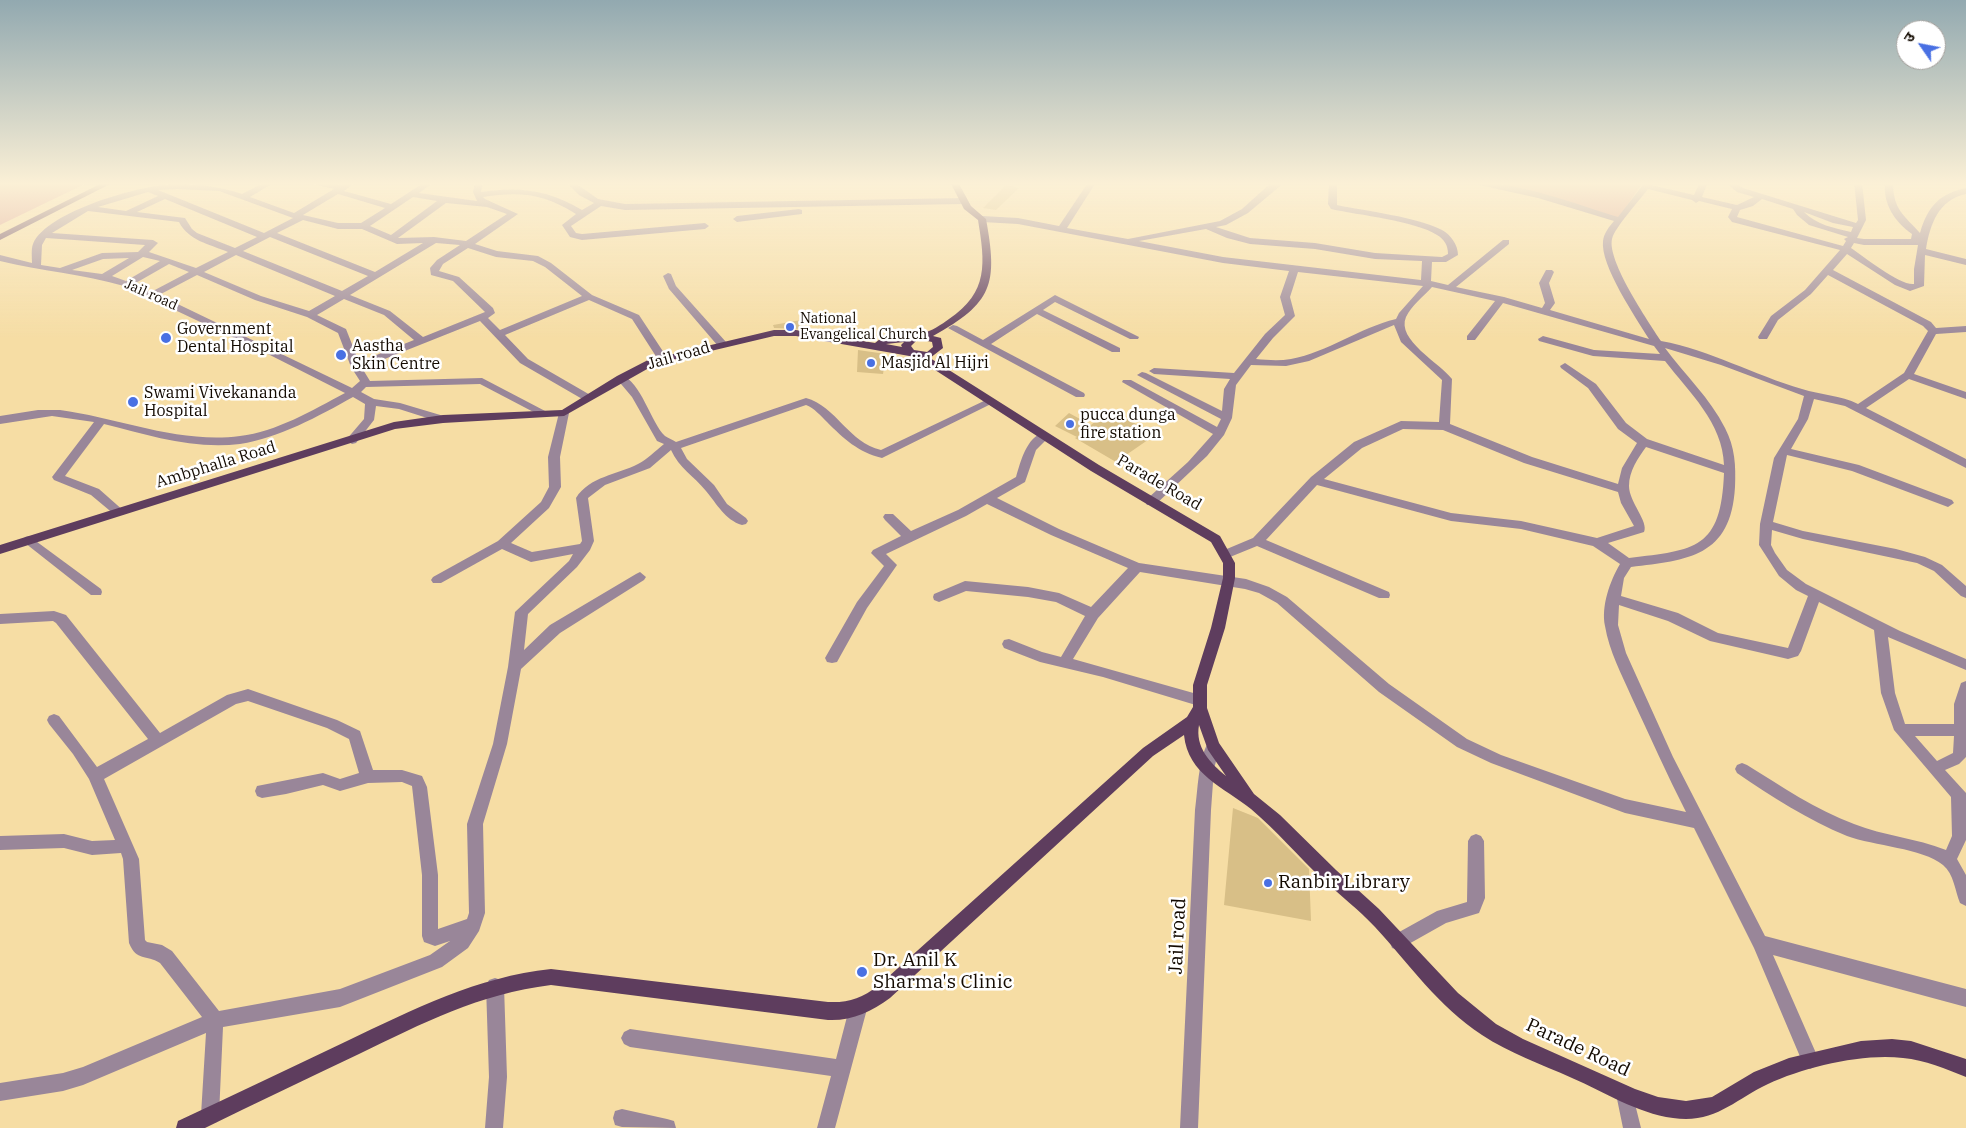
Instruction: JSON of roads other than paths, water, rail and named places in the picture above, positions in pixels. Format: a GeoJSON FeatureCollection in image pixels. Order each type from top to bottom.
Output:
{"type":"FeatureCollection","features":[{"type":"Feature","properties":{"kind":"main road"},"geometry":{"type":"LineString","coordinates":[[919,355],[929,355],[939,347],[955,324],[975,303],[984,288],[988,274],[984,235]]}},
{"type":"Feature","properties":{"kind":"main road"},"geometry":{"type":"LineString","coordinates":[[865,344],[926,336],[955,324]]}},
{"type":"Feature","properties":{"kind":"main road","name":"Jail road"},"geometry":{"type":"LineString","coordinates":[[443,419],[564,413],[642,366],[722,344],[788,332],[909,351]]}},
{"type":"Feature","properties":{"kind":"main road"},"geometry":{"type":"LineString","coordinates":[[926,336],[937,340],[947,372]]}},
{"type":"Feature","properties":{"kind":"main road"},"geometry":{"type":"LineString","coordinates":[[909,351],[908,342],[914,338]]}},
{"type":"Feature","properties":{"kind":"main road","name":"Parade Road"},"geometry":{"type":"LineString","coordinates":[[909,351],[947,372],[990,402],[1151,502],[1216,539],[1226,554],[1230,570],[1218,628],[1200,685],[1200,704],[1212,746],[1251,800],[1378,919],[1435,983],[1478,1022],[1501,1036],[1625,1094],[1652,1104],[1678,1109],[1702,1109],[1724,1100],[1762,1077],[1810,1060],[1893,1048],[1912,1050],[1966,1068]]}},
{"type":"Feature","properties":{"kind":"main road","name":"Ambphalla Road"},"geometry":{"type":"LineString","coordinates":[[0,550],[394,426],[443,419]]}},
{"type":"Feature","properties":{"kind":"main road","name":"Parade Road"},"geometry":{"type":"LineString","coordinates":[[1201,530],[1219,555],[1226,583]]}},
{"type":"Feature","properties":{"kind":"main road","name":"Parade Road"},"geometry":{"type":"LineString","coordinates":[[1192,721],[1200,704]]}},
{"type":"Feature","properties":{"kind":"main road"},"geometry":{"type":"LineString","coordinates":[[1192,721],[1190,732],[1192,745],[1207,769],[1221,782],[1251,800]]}},
{"type":"Feature","properties":{"kind":"main road"},"geometry":{"type":"LineString","coordinates":[[185,1128],[448,1001],[495,986],[551,977],[828,1011],[842,1012],[858,1009],[884,992],[1148,752],[1192,721]]}},
{"type":"Feature","properties":{"kind":"street"},"geometry":{"type":"LineString","coordinates":[[36,267],[37,245],[43,235],[153,243],[141,254],[104,277]]}},
{"type":"Feature","properties":{"kind":"street"},"geometry":{"type":"LineString","coordinates":[[193,235],[238,251],[387,313],[420,340]]}},
{"type":"Feature","properties":{"kind":"street"},"geometry":{"type":"LineString","coordinates":[[265,235],[377,276]]}},
{"type":"Feature","properties":{"kind":"street"},"geometry":{"type":"LineString","coordinates":[[382,235],[403,242],[434,240],[469,244],[496,254],[526,256],[542,262],[589,297],[636,317],[663,359]]}},
{"type":"Feature","properties":{"kind":"street"},"geometry":{"type":"LineString","coordinates":[[391,239],[397,235]]}},
{"type":"Feature","properties":{"kind":"street"},"geometry":{"type":"LineString","coordinates":[[356,367],[490,313],[490,310],[456,278],[434,273],[437,264],[483,235]]}},
{"type":"Feature","properties":{"kind":"street"},"geometry":{"type":"LineString","coordinates":[[573,235],[578,237],[605,235]]}},
{"type":"Feature","properties":{"kind":"street"},"geometry":{"type":"LineString","coordinates":[[1089,235],[1223,260],[1428,284],[1501,299],[1642,341],[1658,343],[1725,363],[1810,395],[1859,408],[1964,460]]}},
{"type":"Feature","properties":{"kind":"street"},"geometry":{"type":"LineString","coordinates":[[1128,241],[1157,235]]}},
{"type":"Feature","properties":{"kind":"street"},"geometry":{"type":"LineString","coordinates":[[1227,235],[1250,241],[1315,246],[1375,256],[1427,259],[1448,258],[1453,255],[1454,248],[1441,235]]}},
{"type":"Feature","properties":{"kind":"street"},"geometry":{"type":"LineString","coordinates":[[1610,235],[1608,254],[1618,277],[1658,343],[1668,358],[1696,390],[1726,440],[1730,471],[1728,515],[1720,532],[1711,541],[1675,556],[1627,563],[1621,569],[1613,598],[1611,625],[1619,653],[1666,759],[1760,943],[1810,1060]]}},
{"type":"Feature","properties":{"kind":"street"},"geometry":{"type":"LineString","coordinates":[[1814,235],[1849,241],[1921,244],[1966,262]]}},
{"type":"Feature","properties":{"kind":"street"},"geometry":{"type":"LineString","coordinates":[[1837,235],[1849,241],[1898,283],[1910,288],[1918,286],[1921,244],[1924,235]]}},
{"type":"Feature","properties":{"kind":"street"},"geometry":{"type":"LineString","coordinates":[[1762,337],[1774,318],[1808,292],[1853,235]]}},
{"type":"Feature","properties":{"kind":"street"},"geometry":{"type":"LineString","coordinates":[[1917,235],[1921,244]]}},
{"type":"Feature","properties":{"kind":"street"},"geometry":{"type":"LineString","coordinates":[[152,295],[268,236]]}},
{"type":"Feature","properties":{"kind":"street"},"geometry":{"type":"LineString","coordinates":[[310,315],[434,240]]}},
{"type":"Feature","properties":{"kind":"street"},"geometry":{"type":"LineString","coordinates":[[1450,288],[1506,242]]}},
{"type":"Feature","properties":{"kind":"street"},"geometry":{"type":"LineString","coordinates":[[58,271],[102,256],[141,254],[168,260],[258,298],[310,315],[342,331],[356,367],[365,381],[364,384]]}},
{"type":"Feature","properties":{"kind":"street","name":"Jail road"},"geometry":{"type":"LineString","coordinates":[[1,257],[36,267],[104,277],[127,284],[278,355],[371,402],[400,406],[443,419]]}},
{"type":"Feature","properties":{"kind":"street"},"geometry":{"type":"LineString","coordinates":[[1427,259],[1428,284],[1400,321],[1399,327],[1405,340],[1447,379],[1444,426]]}},
{"type":"Feature","properties":{"kind":"street"},"geometry":{"type":"LineString","coordinates":[[127,284],[168,260]]}},
{"type":"Feature","properties":{"kind":"street"},"geometry":{"type":"LineString","coordinates":[[1151,502],[1201,454],[1219,433],[1226,418],[1228,390],[1236,376],[1269,336],[1290,316],[1285,297],[1295,268]]}},
{"type":"Feature","properties":{"kind":"street"},"geometry":{"type":"LineString","coordinates":[[1826,270],[1927,324],[1933,332]]}},
{"type":"Feature","properties":{"kind":"street"},"geometry":{"type":"LineString","coordinates":[[1544,312],[1550,302],[1544,283],[1549,272]]}},
{"type":"Feature","properties":{"kind":"street"},"geometry":{"type":"LineString","coordinates":[[668,276],[672,287],[722,344]]}},
{"type":"Feature","properties":{"kind":"street"},"geometry":{"type":"LineString","coordinates":[[498,334],[589,297]]}},
{"type":"Feature","properties":{"kind":"street"},"geometry":{"type":"LineString","coordinates":[[985,343],[1053,299],[1058,298],[1134,336]]}},
{"type":"Feature","properties":{"kind":"street"},"geometry":{"type":"LineString","coordinates":[[1471,338],[1501,299]]}},
{"type":"Feature","properties":{"kind":"street"},"geometry":{"type":"LineString","coordinates":[[1036,310],[1116,350]]}},
{"type":"Feature","properties":{"kind":"street"},"geometry":{"type":"LineString","coordinates":[[482,317],[524,361],[588,398]]}},
{"type":"Feature","properties":{"kind":"street"},"geometry":{"type":"LineString","coordinates":[[1248,362],[1293,361],[1331,348],[1374,327],[1400,321]]}},
{"type":"Feature","properties":{"kind":"street"},"geometry":{"type":"LineString","coordinates":[[955,324],[985,343],[1080,394]]}},
{"type":"Feature","properties":{"kind":"street"},"geometry":{"type":"LineString","coordinates":[[1933,332],[1966,329]]}},
{"type":"Feature","properties":{"kind":"street"},"geometry":{"type":"LineString","coordinates":[[1859,408],[1908,375],[1933,332]]}},
{"type":"Feature","properties":{"kind":"street"},"geometry":{"type":"LineString","coordinates":[[1543,339],[1593,353],[1668,358]]}},
{"type":"Feature","properties":{"kind":"street"},"geometry":{"type":"LineString","coordinates":[[1565,366],[1585,379],[1622,426],[1643,442],[1730,471]]}},
{"type":"Feature","properties":{"kind":"street"},"geometry":{"type":"LineString","coordinates":[[1154,371],[1236,376]]}},
{"type":"Feature","properties":{"kind":"street"},"geometry":{"type":"LineString","coordinates":[[1142,375],[1226,418]]}},
{"type":"Feature","properties":{"kind":"street"},"geometry":{"type":"LineString","coordinates":[[1908,375],[1966,396]]}},
{"type":"Feature","properties":{"kind":"street"},"geometry":{"type":"LineString","coordinates":[[621,378],[636,395],[661,438],[673,446],[682,461],[710,488],[723,507],[742,522]]}},
{"type":"Feature","properties":{"kind":"street"},"geometry":{"type":"LineString","coordinates":[[0,420],[50,413],[187,438],[238,440],[280,429],[351,393],[364,384],[482,381],[543,414]]}},
{"type":"Feature","properties":{"kind":"street"},"geometry":{"type":"LineString","coordinates":[[1127,382],[1219,433]]}},
{"type":"Feature","properties":{"kind":"street"},"geometry":{"type":"LineString","coordinates":[[1810,395],[1803,419],[1780,458],[1766,524],[1765,545],[1777,566],[1787,578],[1815,595],[1880,628],[1966,665]]}},
{"type":"Feature","properties":{"kind":"street"},"geometry":{"type":"LineString","coordinates":[[0,1092],[63,1082],[84,1076],[215,1020],[340,998],[372,988],[436,961],[450,953],[462,942],[473,925],[479,907],[474,835],[475,824],[500,744],[515,667],[522,612],[573,564],[586,547],[588,541],[582,498],[595,486],[644,466],[673,446],[806,401],[814,404],[844,434],[868,449],[882,454],[990,402]]}},
{"type":"Feature","properties":{"kind":"street"},"geometry":{"type":"LineString","coordinates":[[352,440],[369,420],[371,402]]}},
{"type":"Feature","properties":{"kind":"street"},"geometry":{"type":"LineString","coordinates":[[437,580],[502,544],[539,512],[553,492],[555,450],[564,413]]}},
{"type":"Feature","properties":{"kind":"street"},"geometry":{"type":"LineString","coordinates":[[100,421],[58,477],[95,492],[119,512]]}},
{"type":"Feature","properties":{"kind":"street"},"geometry":{"type":"LineString","coordinates":[[1226,554],[1257,542],[1315,480],[1358,445],[1388,429],[1412,424],[1444,426],[1528,460],[1622,490]]}},
{"type":"Feature","properties":{"kind":"street"},"geometry":{"type":"LineString","coordinates":[[832,658],[862,605],[891,565],[877,553],[988,499],[1021,479],[1025,472],[1030,450],[1044,436]]}},
{"type":"Feature","properties":{"kind":"street"},"geometry":{"type":"LineString","coordinates":[[1597,542],[1640,529],[1641,524],[1628,506],[1622,490],[1629,464],[1643,442]]}},
{"type":"Feature","properties":{"kind":"street"},"geometry":{"type":"LineString","coordinates":[[1784,451],[1855,468],[1948,503]]}},
{"type":"Feature","properties":{"kind":"street"},"geometry":{"type":"LineString","coordinates":[[1315,480],[1451,517],[1521,525],[1597,542],[1627,563]]}},
{"type":"Feature","properties":{"kind":"street"},"geometry":{"type":"LineString","coordinates":[[988,499],[1055,532],[1137,567],[1226,583],[1254,586],[1282,600],[1384,688],[1427,720],[1480,753],[1632,808],[1699,822]]}},
{"type":"Feature","properties":{"kind":"street"},"geometry":{"type":"LineString","coordinates":[[889,517],[909,537]]}},
{"type":"Feature","properties":{"kind":"street"},"geometry":{"type":"LineString","coordinates":[[1766,524],[1803,535],[1896,553],[1921,560],[1938,568],[1966,593]]}},
{"type":"Feature","properties":{"kind":"street"},"geometry":{"type":"LineString","coordinates":[[29,540],[96,592]]}},
{"type":"Feature","properties":{"kind":"street"},"geometry":{"type":"LineString","coordinates":[[1257,542],[1384,595]]}},
{"type":"Feature","properties":{"kind":"street"},"geometry":{"type":"LineString","coordinates":[[502,544],[531,557],[586,547]]}},
{"type":"Feature","properties":{"kind":"street"},"geometry":{"type":"LineString","coordinates":[[1064,663],[1093,614],[1137,567]]}},
{"type":"Feature","properties":{"kind":"street"},"geometry":{"type":"LineString","coordinates":[[515,667],[554,629],[640,577]]}},
{"type":"Feature","properties":{"kind":"street"},"geometry":{"type":"LineString","coordinates":[[939,597],[965,586],[1028,592],[1059,598],[1093,614]]}},
{"type":"Feature","properties":{"kind":"street"},"geometry":{"type":"LineString","coordinates":[[1613,598],[1673,617],[1715,636],[1788,654],[1796,647],[1815,595]]}},
{"type":"Feature","properties":{"kind":"street"},"geometry":{"type":"LineString","coordinates":[[0,619],[54,616],[61,619],[157,740]]}},
{"type":"Feature","properties":{"kind":"street"},"geometry":{"type":"LineString","coordinates":[[1880,628],[1893,711],[1901,730],[1962,799],[1960,836],[1949,860]]}},
{"type":"Feature","properties":{"kind":"street"},"geometry":{"type":"LineString","coordinates":[[1009,644],[1064,663],[1103,672],[1200,704]]}},
{"type":"Feature","properties":{"kind":"street"},"geometry":{"type":"LineString","coordinates":[[1934,768],[1958,758],[1966,739],[1962,701],[1966,687]]}},
{"type":"Feature","properties":{"kind":"street"},"geometry":{"type":"LineString","coordinates":[[94,776],[232,698],[248,695],[332,724],[355,735],[368,777]]}},
{"type":"Feature","properties":{"kind":"street"},"geometry":{"type":"LineString","coordinates":[[54,720],[78,750],[94,776],[131,858],[137,943],[143,950],[156,951],[166,957],[215,1020],[210,1116]]}},
{"type":"Feature","properties":{"kind":"street"},"geometry":{"type":"LineString","coordinates":[[1901,730],[1964,730]]}},
{"type":"Feature","properties":{"kind":"street","name":"Jail road"},"geometry":{"type":"LineString","coordinates":[[1189,1128],[1203,810],[1207,769],[1212,746]]}},
{"type":"Feature","properties":{"kind":"street"},"geometry":{"type":"LineString","coordinates":[[1742,770],[1810,811],[1841,826],[1928,851],[1949,860],[1966,898]]}},
{"type":"Feature","properties":{"kind":"street"},"geometry":{"type":"LineString","coordinates":[[262,791],[286,788],[323,779],[340,785],[368,777],[410,778],[417,781],[420,788],[430,875],[430,936],[435,938],[473,925]]}},
{"type":"Feature","properties":{"kind":"street"},"geometry":{"type":"LineString","coordinates":[[0,843],[55,841],[92,848],[126,846]]}},
{"type":"Feature","properties":{"kind":"street"},"geometry":{"type":"LineString","coordinates":[[1398,942],[1443,916],[1473,908],[1477,898],[1476,841]]}},
{"type":"Feature","properties":{"kind":"street"},"geometry":{"type":"LineString","coordinates":[[1760,943],[1966,998]]}},
{"type":"Feature","properties":{"kind":"street"},"geometry":{"type":"LineString","coordinates":[[494,1128],[498,1078],[495,986]]}},
{"type":"Feature","properties":{"kind":"street"},"geometry":{"type":"LineString","coordinates":[[826,1128],[858,1009]]}},
{"type":"Feature","properties":{"kind":"street"},"geometry":{"type":"LineString","coordinates":[[630,1038],[842,1069]]}},
{"type":"Feature","properties":{"kind":"street"},"geometry":{"type":"LineString","coordinates":[[1625,1094],[1632,1128]]}},
{"type":"Feature","properties":{"kind":"street"},"geometry":{"type":"LineString","coordinates":[[622,1118],[667,1128]]}},
{"type":"Feature","properties":{"kind":"place","name":"National Evangelical Church"},"geometry":{"type":"Point","coordinates":[790,327]}},
{"type":"Feature","properties":{"kind":"place","name":"Government Dental Hospital"},"geometry":{"type":"Point","coordinates":[166,338]}},
{"type":"Feature","properties":{"kind":"place","name":"Aastha Skin Centre"},"geometry":{"type":"Point","coordinates":[341,355]}},
{"type":"Feature","properties":{"kind":"place","name":"Masjid Al Hijri"},"geometry":{"type":"Point","coordinates":[871,363]}},
{"type":"Feature","properties":{"kind":"place","name":"Swami Vivekananda Hospital"},"geometry":{"type":"Point","coordinates":[133,402]}},
{"type":"Feature","properties":{"kind":"place","name":"pucca dunga fire station"},"geometry":{"type":"Point","coordinates":[1070,424]}},
{"type":"Feature","properties":{"kind":"place","name":"Ranbir Library"},"geometry":{"type":"Point","coordinates":[1268,883]}},
{"type":"Feature","properties":{"kind":"place","name":"Dr. Anil K Sharma's Clinic"},"geometry":{"type":"Point","coordinates":[862,972]}}]}
